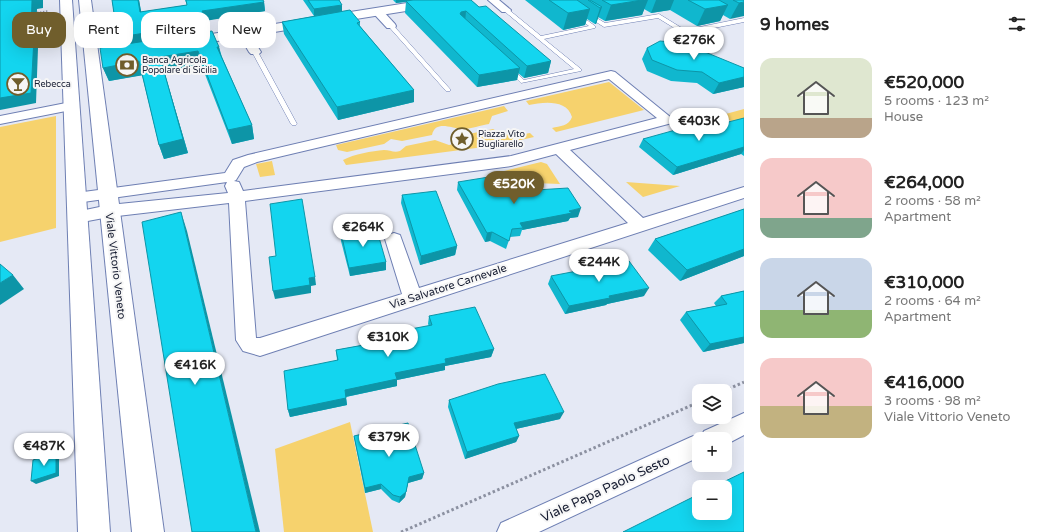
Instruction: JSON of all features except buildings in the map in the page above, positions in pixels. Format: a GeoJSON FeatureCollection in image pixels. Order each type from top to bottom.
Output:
{"type":"FeatureCollection","features":[{"type":"Feature","properties":{"kind":"street"},"geometry":{"type":"LineString","coordinates":[[276,24],[399,0]]}},
{"type":"Feature","properties":{"kind":"street"},"geometry":{"type":"LineString","coordinates":[[276,25],[286,22],[378,12],[450,0]]}},
{"type":"Feature","properties":{"kind":"street"},"geometry":{"type":"LineString","coordinates":[[493,0],[506,10]]}},
{"type":"Feature","properties":{"kind":"street"},"geometry":{"type":"LineString","coordinates":[[73,3],[69,57],[94,532]]}},
{"type":"Feature","properties":{"kind":"street","name":"Viale Vittorio Veneto"},"geometry":{"type":"LineString","coordinates":[[73,3],[97,52],[108,202],[148,532]]}},
{"type":"Feature","properties":{"kind":"street"},"geometry":{"type":"LineString","coordinates":[[378,12],[391,26]]}},
{"type":"Feature","properties":{"kind":"street"},"geometry":{"type":"LineString","coordinates":[[218,33],[177,39],[218,35]]}},
{"type":"Feature","properties":{"kind":"street"},"geometry":{"type":"LineString","coordinates":[[253,48],[255,52]]}},
{"type":"Feature","properties":{"kind":"street"},"geometry":{"type":"LineString","coordinates":[[69,57],[97,52]]}},
{"type":"Feature","properties":{"kind":"street"},"geometry":{"type":"LineString","coordinates":[[76,208],[231,178],[234,168],[241,162],[253,158],[611,75],[667,120],[511,161],[237,196],[108,202]]}},
{"type":"Feature","properties":{"kind":"street"},"geometry":{"type":"LineString","coordinates":[[0,120],[71,106]]}},
{"type":"Feature","properties":{"kind":"street"},"geometry":{"type":"LineString","coordinates":[[559,148],[640,225]]}},
{"type":"Feature","properties":{"kind":"street","name":"Via Salvatore Carnevale"},"geometry":{"type":"LineString","coordinates":[[231,178],[237,196],[246,340],[248,344],[253,347],[260,347],[744,192]]}},
{"type":"Feature","properties":{"kind":"street"},"geometry":{"type":"LineString","coordinates":[[394,239],[413,297]]}},
{"type":"Feature","properties":{"kind":"street"},"geometry":{"type":"LineString","coordinates":[[727,432],[744,424]]}},
{"type":"Feature","properties":{"kind":"street","name":"Viale Papa Paolo Sesto"},"geometry":{"type":"LineString","coordinates":[[510,532],[692,448]]}},
{"type":"Feature","properties":{"kind":"lane"},"geometry":{"type":"LineString","coordinates":[[506,10],[579,70],[523,82],[507,66]]}},
{"type":"Feature","properties":{"kind":"lane"},"geometry":{"type":"LineString","coordinates":[[540,38],[593,27],[570,10]]}},
{"type":"Feature","properties":{"kind":"lane"},"geometry":{"type":"LineString","coordinates":[[581,10],[604,25],[659,16],[684,32],[744,20]]}},
{"type":"Feature","properties":{"kind":"lane"},"geometry":{"type":"LineString","coordinates":[[644,13],[651,17]]}},
{"type":"Feature","properties":{"kind":"lane"},"geometry":{"type":"LineString","coordinates":[[723,19],[730,23]]}},
{"type":"Feature","properties":{"kind":"lane"},"geometry":{"type":"LineString","coordinates":[[391,26],[448,90]]}},
{"type":"Feature","properties":{"kind":"lane"},"geometry":{"type":"LineString","coordinates":[[255,52],[294,124]]}},
{"type":"Feature","properties":{"kind":"path"},"geometry":{"type":"LineString","coordinates":[[37,12],[73,3]]}},
{"type":"Feature","properties":{"kind":"path"},"geometry":{"type":"LineString","coordinates":[[732,387],[744,382]]}},
{"type":"Feature","properties":{"kind":"path"},"geometry":{"type":"LineString","coordinates":[[401,532],[692,405]]}},
{"type":"Feature","properties":{"kind":"shaded area"},"geometry":{"type":"Polygon","coordinates":[[[609,82],[644,110],[556,132],[552,128],[564,125],[571,120],[572,117],[569,111],[565,107],[554,103],[529,105],[526,101],[609,82]]]}},
{"type":"Feature","properties":{"kind":"shaded area"},"geometry":{"type":"Polygon","coordinates":[[[504,106],[508,111],[492,116],[489,124],[463,129],[440,126],[434,130],[432,135],[402,141],[391,139],[384,144],[347,152],[338,150],[336,145],[504,106]]]}},
{"type":"Feature","properties":{"kind":"shaded area"},"geometry":{"type":"Polygon","coordinates":[[[744,109],[744,130],[722,115],[744,109]]]}},
{"type":"Feature","properties":{"kind":"shaded area"},"geometry":{"type":"Polygon","coordinates":[[[56,116],[56,228],[0,242],[0,127],[56,116]]]}},
{"type":"Feature","properties":{"kind":"shaded area"},"geometry":{"type":"Polygon","coordinates":[[[493,129],[498,132],[516,135],[530,133],[534,137],[499,145],[346,165],[343,160],[358,154],[374,151],[384,150],[398,152],[406,146],[435,140],[449,145],[454,144],[462,141],[464,135],[493,129]]]}},
{"type":"Feature","properties":{"kind":"shaded area"},"geometry":{"type":"Polygon","coordinates":[[[272,161],[275,175],[260,177],[256,164],[272,161]]]}},
{"type":"Feature","properties":{"kind":"shaded area"},"geometry":{"type":"Polygon","coordinates":[[[541,162],[547,164],[560,184],[506,182],[500,172],[541,162]]]}},
{"type":"Feature","properties":{"kind":"shaded area"},"geometry":{"type":"Polygon","coordinates":[[[626,182],[680,186],[643,197],[626,182]]]}},
{"type":"Feature","properties":{"kind":"shaded area"},"geometry":{"type":"Polygon","coordinates":[[[350,422],[373,532],[284,532],[275,449],[350,422]]]}},
{"type":"Feature","properties":{"kind":"place","name":"Banca Agricola Popolare di Sicilia"},"geometry":{"type":"Point","coordinates":[127,65]}},
{"type":"Feature","properties":{"kind":"place","name":"Rebecca"},"geometry":{"type":"Point","coordinates":[18,84]}},
{"type":"Feature","properties":{"kind":"place","name":"Piazza Vito Bugliarello"},"geometry":{"type":"Point","coordinates":[462,139]}}]}
